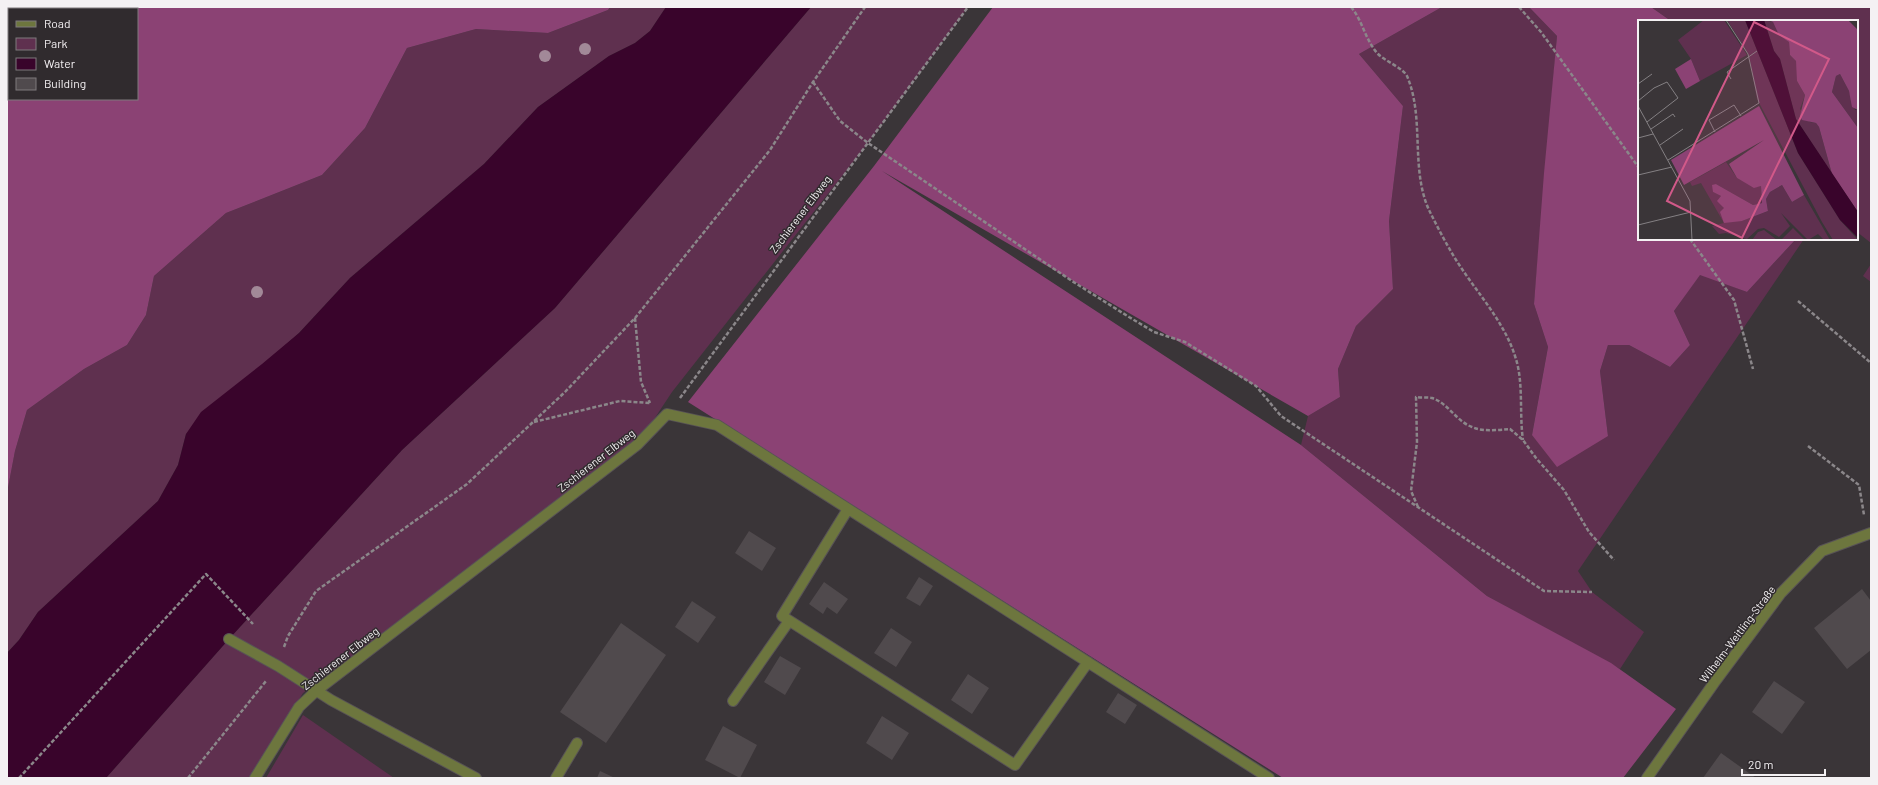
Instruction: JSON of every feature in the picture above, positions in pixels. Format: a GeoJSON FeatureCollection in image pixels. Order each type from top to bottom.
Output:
{"type":"FeatureCollection","features":[{"type":"Feature","properties":{"kind":"street"},"geometry":{"type":"LineString","coordinates":[[667,414],[717,425],[1269,778]]}},
{"type":"Feature","properties":{"kind":"street","name":"Zschierener Elbweg"},"geometry":{"type":"LineString","coordinates":[[255,778],[299,707],[316,691],[637,445],[667,414]]}},
{"type":"Feature","properties":{"kind":"street"},"geometry":{"type":"LineString","coordinates":[[848,509],[782,616],[789,621],[1015,765],[1088,662]]}},
{"type":"Feature","properties":{"kind":"street","name":"Wilhelm-Weitling-Straße"},"geometry":{"type":"LineString","coordinates":[[1647,778],[1714,683],[1781,593],[1822,551],[1870,535]]}},
{"type":"Feature","properties":{"kind":"street"},"geometry":{"type":"LineString","coordinates":[[733,701],[789,621]]}},
{"type":"Feature","properties":{"kind":"street"},"geometry":{"type":"LineString","coordinates":[[229,639],[278,666],[316,691],[476,778]]}},
{"type":"Feature","properties":{"kind":"street"},"geometry":{"type":"LineString","coordinates":[[556,778],[576,743]]}},
{"type":"Feature","properties":{"kind":"path"},"geometry":{"type":"LineString","coordinates":[[188,778],[278,666],[288,636],[316,591],[467,484],[565,392],[635,318],[770,150],[813,82],[865,7]]}},
{"type":"Feature","properties":{"kind":"path","name":"Zschierener Elbweg"},"geometry":{"type":"LineString","coordinates":[[667,414],[968,7]]}},
{"type":"Feature","properties":{"kind":"path"},"geometry":{"type":"LineString","coordinates":[[1351,7],[1356,13],[1367,40],[1378,54],[1406,74],[1413,97],[1420,179],[1429,208],[1459,264],[1503,327],[1516,356],[1521,392],[1521,424],[1523,440]]}},
{"type":"Feature","properties":{"kind":"path"},"geometry":{"type":"LineString","coordinates":[[1519,7],[1541,32],[1638,167]]}},
{"type":"Feature","properties":{"kind":"path"},"geometry":{"type":"LineString","coordinates":[[813,82],[840,121],[868,143],[1129,317],[1154,332],[1185,342],[1256,386],[1281,416],[1544,591],[1592,592]]}},
{"type":"Feature","properties":{"kind":"path"},"geometry":{"type":"LineString","coordinates":[[1691,240],[1734,300],[1754,369]]}},
{"type":"Feature","properties":{"kind":"path"},"geometry":{"type":"LineString","coordinates":[[1798,301],[1871,363]]}},
{"type":"Feature","properties":{"kind":"path"},"geometry":{"type":"LineString","coordinates":[[635,318],[641,382],[650,403]]}},
{"type":"Feature","properties":{"kind":"path"},"geometry":{"type":"LineString","coordinates":[[1418,508],[1411,491],[1417,442],[1416,397],[1432,398],[1445,405],[1456,416],[1472,427],[1494,430],[1510,430],[1523,440],[1536,458],[1564,490],[1589,532],[1614,560]]}},
{"type":"Feature","properties":{"kind":"path"},"geometry":{"type":"LineString","coordinates":[[532,423],[620,401],[650,403],[667,414]]}},
{"type":"Feature","properties":{"kind":"path"},"geometry":{"type":"LineString","coordinates":[[1808,446],[1859,485],[1870,535]]}},
{"type":"Feature","properties":{"kind":"path"},"geometry":{"type":"LineString","coordinates":[[19,778],[206,574],[253,624]]}},
{"type":"Feature","properties":{"kind":"green space"},"geometry":{"type":"Polygon","coordinates":[[[610,7],[666,7],[650,31],[635,43],[609,56],[538,107],[484,164],[350,278],[299,333],[186,434],[178,465],[158,501],[38,612],[19,640],[7,653],[7,493],[15,451],[27,410],[84,369],[127,345],[146,315],[154,276],[226,213],[322,175],[365,128],[407,48],[476,29],[548,33],[608,10],[610,7]]]}},
{"type":"Feature","properties":{"kind":"green space"},"geometry":{"type":"Polygon","coordinates":[[[811,7],[968,7],[868,143],[672,392],[637,445],[504,547],[303,693],[250,778],[106,778],[229,639],[402,450],[555,308],[811,7]]]}},
{"type":"Feature","properties":{"kind":"green space"},"geometry":{"type":"Polygon","coordinates":[[[1442,7],[1529,7],[1557,36],[1534,304],[1548,347],[1532,435],[1608,436],[1600,371],[1608,345],[1629,345],[1670,367],[1690,345],[1674,311],[1700,274],[1747,292],[1795,240],[1803,240],[1578,571],[1592,592],[1644,632],[1620,669],[1487,596],[1301,445],[1308,416],[1340,397],[1338,369],[1356,326],[1393,289],[1389,221],[1403,106],[1359,54],[1442,7]]]}},
{"type":"Feature","properties":{"kind":"green space"},"geometry":{"type":"Polygon","coordinates":[[[1651,7],[1871,7],[1871,243],[1858,233],[1858,20],[1670,20],[1651,7]]]}},
{"type":"Feature","properties":{"kind":"green space"},"geometry":{"type":"Polygon","coordinates":[[[1871,264],[1871,282],[1863,276],[1871,264]]]}},
{"type":"Feature","properties":{"kind":"green space"},"geometry":{"type":"Polygon","coordinates":[[[303,715],[394,778],[266,778],[303,715]]]}},
{"type":"Feature","properties":{"kind":"shaded area"},"geometry":{"type":"Polygon","coordinates":[[[7,7],[610,7],[608,10],[548,33],[476,29],[407,48],[365,128],[322,175],[226,213],[154,276],[146,315],[127,345],[84,369],[27,410],[15,451],[7,493],[7,7]]]}},
{"type":"Feature","properties":{"kind":"shaded area"},"geometry":{"type":"Polygon","coordinates":[[[993,7],[1442,7],[1359,54],[1403,106],[1389,221],[1393,289],[1356,326],[1338,369],[1340,397],[1308,416],[882,171],[1301,445],[1487,596],[1611,663],[1676,709],[1623,778],[1283,778],[688,402],[874,166],[993,7]]]}},
{"type":"Feature","properties":{"kind":"shaded area"},"geometry":{"type":"Polygon","coordinates":[[[1529,7],[1651,7],[1670,20],[1638,20],[1638,240],[1795,240],[1747,292],[1700,275],[1674,311],[1690,345],[1670,367],[1629,345],[1608,345],[1600,371],[1608,436],[1557,467],[1532,435],[1548,347],[1534,304],[1544,173],[1557,36],[1529,7]]]}},
{"type":"Feature","properties":{"kind":"water"},"geometry":{"type":"Polygon","coordinates":[[[666,7],[811,7],[555,308],[402,450],[229,639],[106,778],[7,778],[7,653],[19,640],[38,612],[158,501],[178,465],[186,434],[201,412],[299,333],[350,278],[484,164],[538,107],[609,56],[635,43],[650,31],[666,7]]]}},
{"type":"Feature","properties":{"kind":"building"},"geometry":{"type":"Polygon","coordinates":[[[749,531],[776,548],[762,571],[735,553],[749,531]]]}},
{"type":"Feature","properties":{"kind":"building"},"geometry":{"type":"Polygon","coordinates":[[[919,577],[933,586],[920,606],[906,598],[919,577]]]}},
{"type":"Feature","properties":{"kind":"building"},"geometry":{"type":"Polygon","coordinates":[[[824,582],[848,599],[837,614],[827,607],[823,614],[809,604],[824,582]]]}},
{"type":"Feature","properties":{"kind":"building"},"geometry":{"type":"Polygon","coordinates":[[[1862,589],[1871,601],[1871,650],[1847,669],[1814,628],[1862,589]]]}},
{"type":"Feature","properties":{"kind":"building"},"geometry":{"type":"Polygon","coordinates":[[[692,601],[716,617],[698,643],[675,627],[692,601]]]}},
{"type":"Feature","properties":{"kind":"building"},"geometry":{"type":"Polygon","coordinates":[[[621,623],[666,655],[606,743],[560,712],[621,623]]]}},
{"type":"Feature","properties":{"kind":"building"},"geometry":{"type":"Polygon","coordinates":[[[891,628],[912,642],[896,667],[874,653],[891,628]]]}},
{"type":"Feature","properties":{"kind":"building"},"geometry":{"type":"Polygon","coordinates":[[[780,656],[801,668],[785,695],[764,682],[780,656]]]}},
{"type":"Feature","properties":{"kind":"building"},"geometry":{"type":"Polygon","coordinates":[[[968,674],[989,688],[972,714],[951,700],[968,674]]]}},
{"type":"Feature","properties":{"kind":"building"},"geometry":{"type":"Polygon","coordinates":[[[1774,681],[1805,702],[1782,734],[1752,712],[1774,681]]]}},
{"type":"Feature","properties":{"kind":"building"},"geometry":{"type":"Polygon","coordinates":[[[1118,693],[1137,705],[1125,724],[1106,712],[1118,693]]]}},
{"type":"Feature","properties":{"kind":"building"},"geometry":{"type":"Polygon","coordinates":[[[882,716],[909,733],[892,760],[866,743],[882,716]]]}},
{"type":"Feature","properties":{"kind":"building"},"geometry":{"type":"Polygon","coordinates":[[[723,726],[757,745],[740,778],[705,760],[723,726]]]}},
{"type":"Feature","properties":{"kind":"building"},"geometry":{"type":"Polygon","coordinates":[[[1721,753],[1756,778],[1703,778],[1721,753]]]}},
{"type":"Feature","properties":{"kind":"building"},"geometry":{"type":"Polygon","coordinates":[[[600,771],[615,778],[597,778],[600,771]]]}}]}
